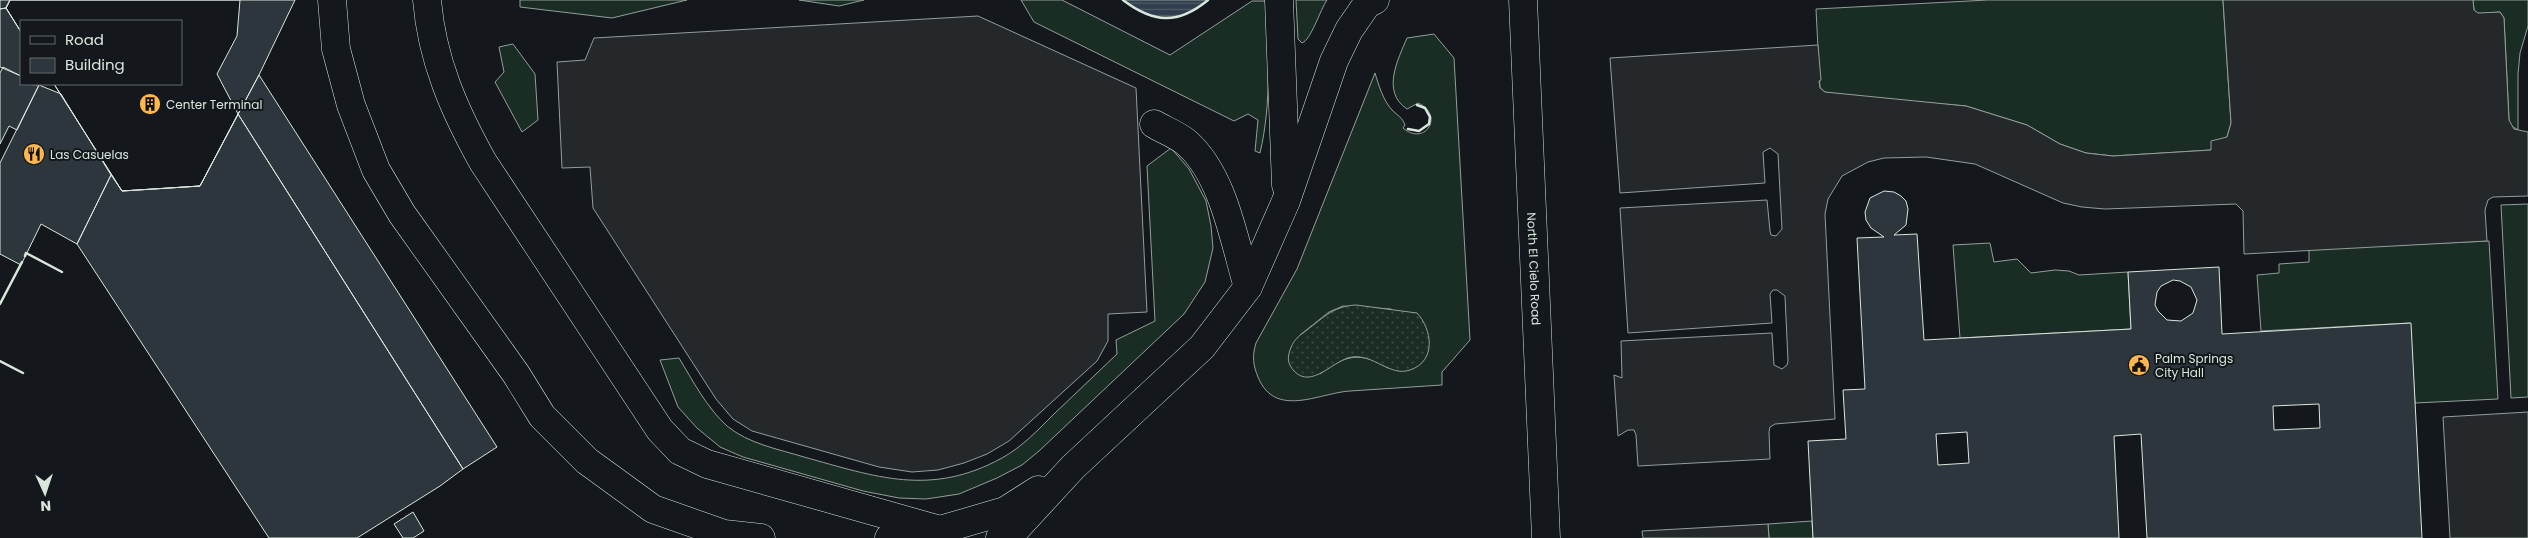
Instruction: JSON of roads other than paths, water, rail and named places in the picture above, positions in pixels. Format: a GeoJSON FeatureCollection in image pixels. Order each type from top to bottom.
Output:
{"type":"FeatureCollection","features":[{"type":"Feature","properties":{"kind":"street"},"geometry":{"type":"LineString","coordinates":[[332,0],[336,49],[351,105],[376,170],[402,214],[516,374],[542,416],[587,461],[653,508],[724,534],[761,538]]}},
{"type":"Feature","properties":{"kind":"street"},"geometry":{"type":"LineString","coordinates":[[427,0],[436,58],[447,92],[464,129],[483,162],[667,437],[680,451],[707,464],[940,530]]}},
{"type":"Feature","properties":{"kind":"street"},"geometry":{"type":"LineString","coordinates":[[1279,0],[1286,201]]}},
{"type":"Feature","properties":{"kind":"street"},"geometry":{"type":"LineString","coordinates":[[1000,538],[1013,532],[1072,467],[1202,347],[1248,287],[1286,201],[1334,60],[1349,30],[1367,4],[1375,0]]}},
{"type":"Feature","properties":{"kind":"street","name":"North El Cielo Road"},"geometry":{"type":"LineString","coordinates":[[1523,0],[1546,538]]}},
{"type":"Feature","properties":{"kind":"street"},"geometry":{"type":"LineString","coordinates":[[1154,124],[1186,143],[1209,169],[1222,199],[1248,287]]}},
{"type":"Feature","properties":{"kind":"street"},"geometry":{"type":"LineString","coordinates":[[889,538],[940,530],[1004,512],[1072,467]]}},
{"type":"Feature","properties":{"kind":"water"},"geometry":{"type":"Polygon","coordinates":[[[1123,0],[1208,0],[1186,14],[1165,18],[1145,13],[1123,0]]]}},
{"type":"Feature","properties":{"kind":"place","name":"Center Terminal"},"geometry":{"type":"Point","coordinates":[150,104]}},
{"type":"Feature","properties":{"kind":"place","name":"Las Casuelas"},"geometry":{"type":"Point","coordinates":[34,154]}},
{"type":"Feature","properties":{"kind":"place","name":"Palm Springs City Hall"},"geometry":{"type":"Point","coordinates":[2139,365]}}]}
